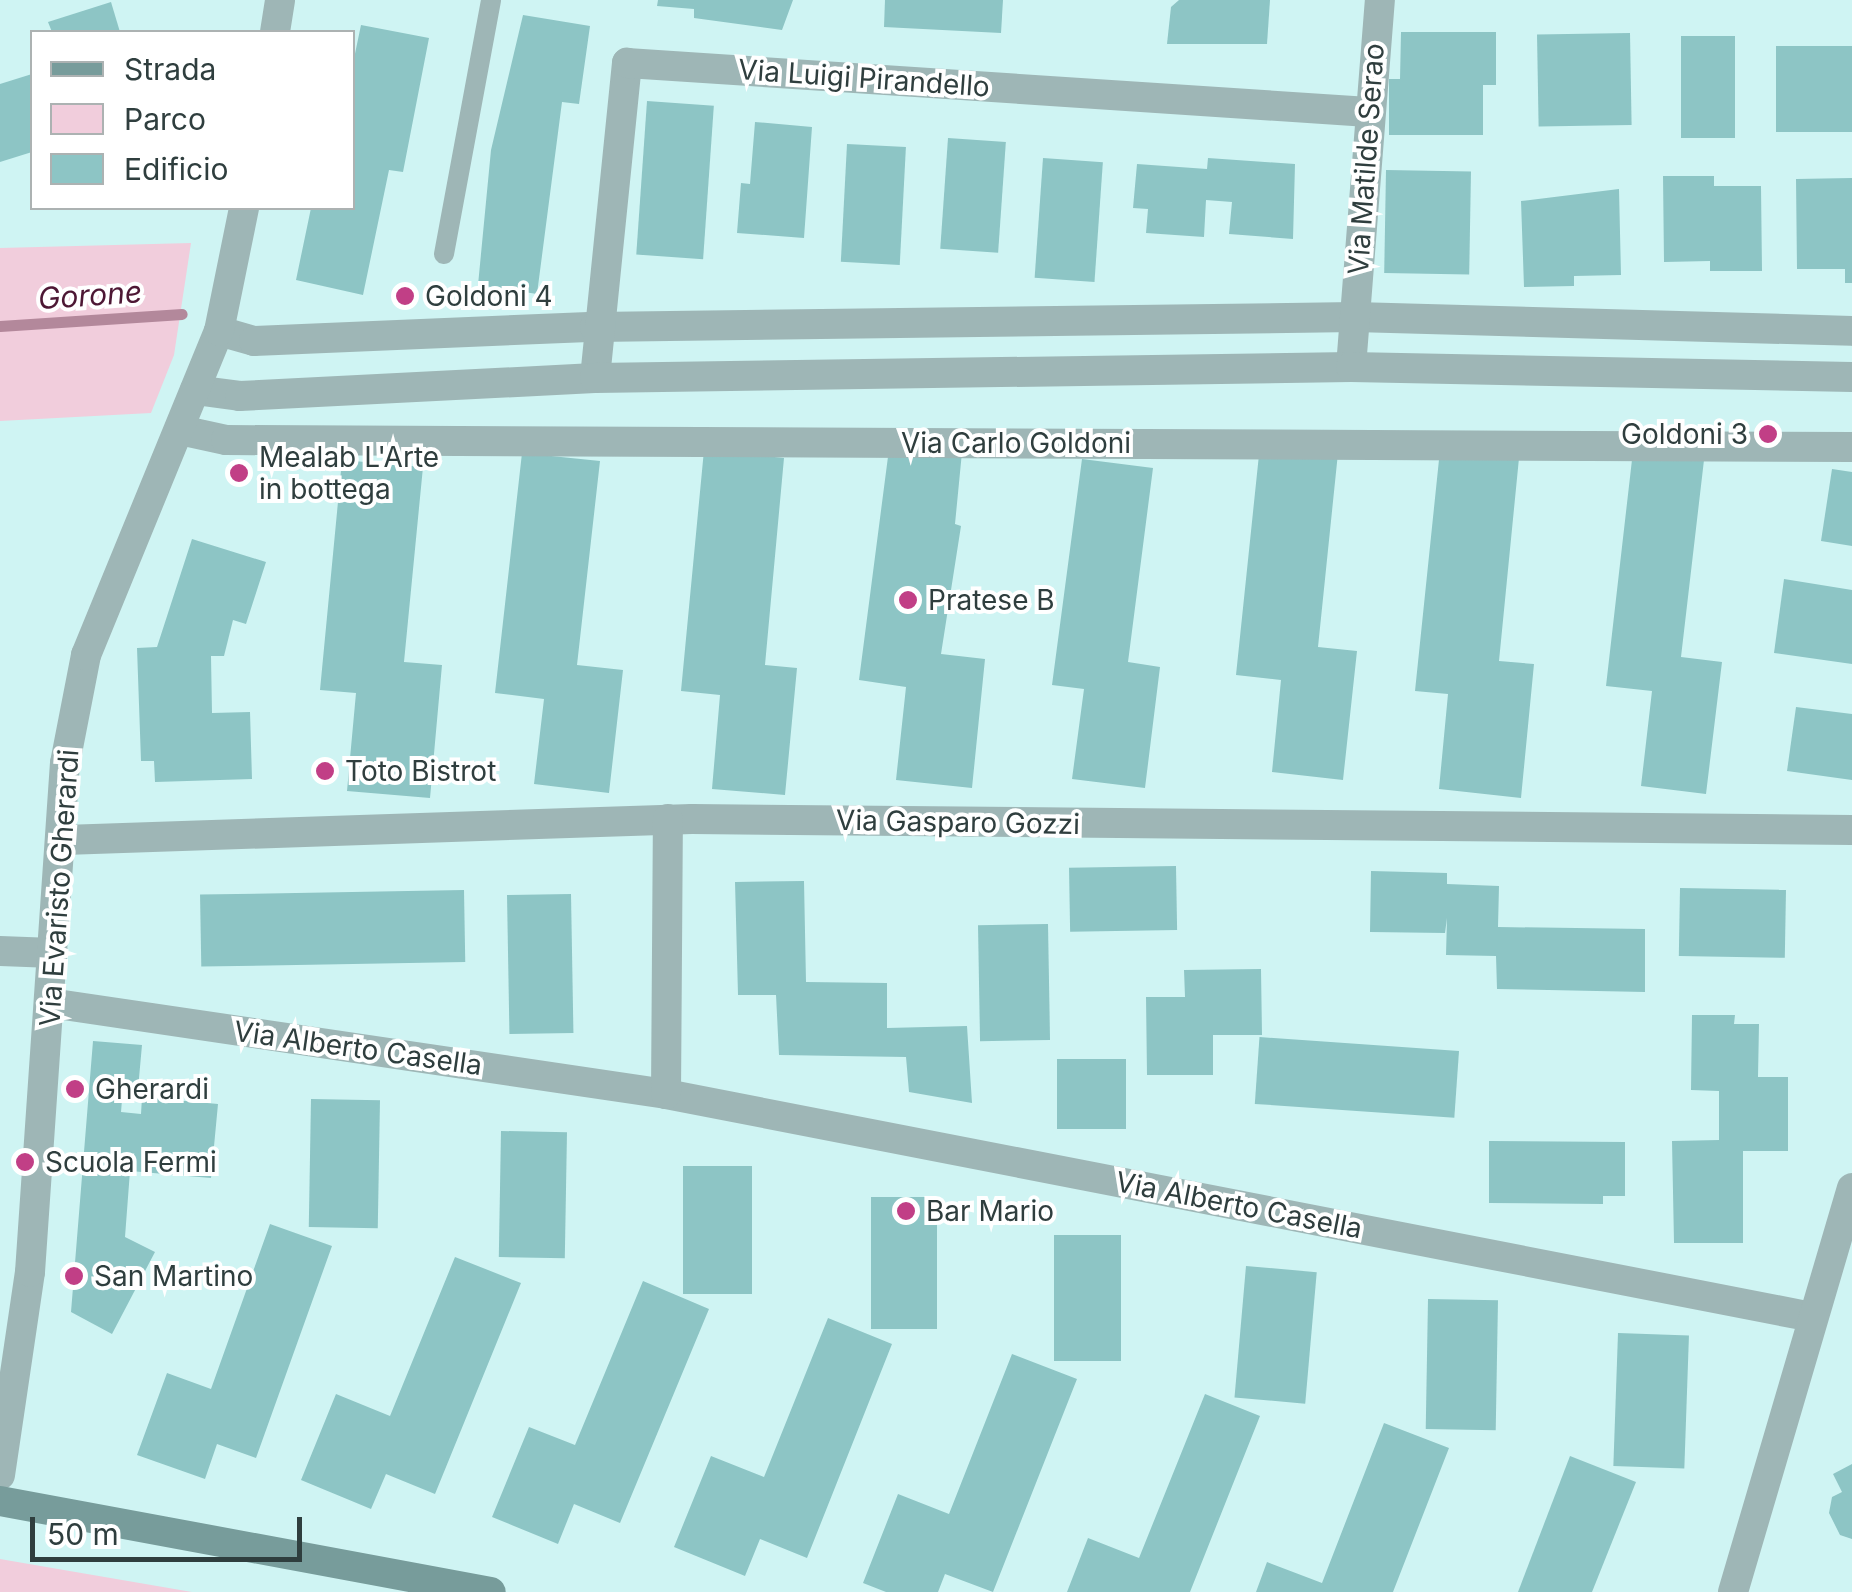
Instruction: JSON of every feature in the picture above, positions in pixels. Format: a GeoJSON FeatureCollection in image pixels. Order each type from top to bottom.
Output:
{"type":"FeatureCollection","features":[{"type":"Feature","properties":{"kind":"main road"},"geometry":{"type":"LineString","coordinates":[[0,1501],[491,1592]]}},
{"type":"Feature","properties":{"kind":"street"},"geometry":{"type":"LineString","coordinates":[[275,30],[280,0]]}},
{"type":"Feature","properties":{"kind":"street","name":"Via Matilde Serao"},"geometry":{"type":"LineString","coordinates":[[1354,318],[1380,0]]}},
{"type":"Feature","properties":{"kind":"street","name":"Via Luigi Pirandello"},"geometry":{"type":"LineString","coordinates":[[596,327],[626,62],[1368,112]]}},
{"type":"Feature","properties":{"kind":"street","name":"Via Evaristo Gherardi"},"geometry":{"type":"LineString","coordinates":[[0,1475],[30,1272],[64,840],[65,763],[86,656],[219,331],[244,210]]}},
{"type":"Feature","properties":{"kind":"street"},"geometry":{"type":"LineString","coordinates":[[1350,367],[1354,318]]}},
{"type":"Feature","properties":{"kind":"street"},"geometry":{"type":"LineString","coordinates":[[219,331],[254,340],[596,327],[1354,318],[1852,331]]}},
{"type":"Feature","properties":{"kind":"street"},"geometry":{"type":"LineString","coordinates":[[594,378],[596,327]]}},
{"type":"Feature","properties":{"kind":"street"},"geometry":{"type":"LineString","coordinates":[[196,390],[240,396],[594,378],[1350,367],[1852,378]]}},
{"type":"Feature","properties":{"kind":"street","name":"Via Carlo Goldoni"},"geometry":{"type":"LineString","coordinates":[[180,430],[226,440],[1852,447]]}},
{"type":"Feature","properties":{"kind":"street"},"geometry":{"type":"LineString","coordinates":[[666,1094],[668,820]]}},
{"type":"Feature","properties":{"kind":"street","name":"Via Gasparo Gozzi"},"geometry":{"type":"LineString","coordinates":[[64,840],[668,820],[1852,830]]}},
{"type":"Feature","properties":{"kind":"street"},"geometry":{"type":"LineString","coordinates":[[0,951],[53,953]]}},
{"type":"Feature","properties":{"kind":"street","name":"Via Alberto Casella"},"geometry":{"type":"LineString","coordinates":[[50,1003],[666,1094],[1812,1317]]}},
{"type":"Feature","properties":{"kind":"street"},"geometry":{"type":"LineString","coordinates":[[1733,1592],[1740,1554],[1852,1188]]}},
{"type":"Feature","properties":{"kind":"street"},"geometry":{"type":"LineString","coordinates":[[1722,1592],[1740,1554]]}},
{"type":"Feature","properties":{"kind":"lane"},"geometry":{"type":"LineString","coordinates":[[444,254],[491,0]]}},
{"type":"Feature","properties":{"kind":"green space"},"geometry":{"type":"Polygon","coordinates":[[[191,243],[174,355],[151,413],[0,421],[0,248],[191,243]]]}},
{"type":"Feature","properties":{"kind":"green space"},"geometry":{"type":"Polygon","coordinates":[[[0,1559],[58,1569],[192,1592],[0,1592],[0,1559]]]}},
{"type":"Feature","properties":{"kind":"building"},"geometry":{"type":"Polygon","coordinates":[[[658,0],[793,0],[782,30],[694,18],[694,9],[657,6],[658,0]]]}},
{"type":"Feature","properties":{"kind":"building"},"geometry":{"type":"Polygon","coordinates":[[[885,0],[1003,0],[1001,33],[884,27],[885,0]]]}},
{"type":"Feature","properties":{"kind":"building"},"geometry":{"type":"Polygon","coordinates":[[[1179,0],[1270,0],[1267,44],[1167,44],[1171,7],[1179,0]]]}},
{"type":"Feature","properties":{"kind":"building"},"geometry":{"type":"Polygon","coordinates":[[[111,2],[119,30],[51,30],[48,22],[111,2]]]}},
{"type":"Feature","properties":{"kind":"building"},"geometry":{"type":"Polygon","coordinates":[[[523,15],[590,26],[579,104],[562,102],[537,294],[478,285],[491,150],[523,15]]]}},
{"type":"Feature","properties":{"kind":"building"},"geometry":{"type":"Polygon","coordinates":[[[361,25],[429,38],[403,172],[389,170],[363,295],[296,280],[311,210],[355,210],[355,54],[361,25]]]}},
{"type":"Feature","properties":{"kind":"building"},"geometry":{"type":"Polygon","coordinates":[[[1401,32],[1496,32],[1496,85],[1483,85],[1483,135],[1389,135],[1389,79],[1400,79],[1401,32]]]}},
{"type":"Feature","properties":{"kind":"building"},"geometry":{"type":"Polygon","coordinates":[[[1630,33],[1632,125],[1539,127],[1537,35],[1630,33]]]}},
{"type":"Feature","properties":{"kind":"building"},"geometry":{"type":"Polygon","coordinates":[[[1681,36],[1735,36],[1735,138],[1681,138],[1681,36]]]}},
{"type":"Feature","properties":{"kind":"building"},"geometry":{"type":"Polygon","coordinates":[[[1776,46],[1852,46],[1852,132],[1776,132],[1776,46]]]}},
{"type":"Feature","properties":{"kind":"building"},"geometry":{"type":"Polygon","coordinates":[[[30,75],[30,153],[0,162],[0,84],[30,75]]]}},
{"type":"Feature","properties":{"kind":"building"},"geometry":{"type":"Polygon","coordinates":[[[647,101],[714,106],[703,259],[636,255],[647,101]]]}},
{"type":"Feature","properties":{"kind":"building"},"geometry":{"type":"Polygon","coordinates":[[[755,122],[812,127],[804,238],[737,233],[741,183],[750,184],[755,122]]]}},
{"type":"Feature","properties":{"kind":"building"},"geometry":{"type":"Polygon","coordinates":[[[948,138],[1006,142],[998,253],[940,249],[948,138]]]}},
{"type":"Feature","properties":{"kind":"building"},"geometry":{"type":"Polygon","coordinates":[[[847,144],[906,147],[900,265],[841,262],[847,144]]]}},
{"type":"Feature","properties":{"kind":"building"},"geometry":{"type":"Polygon","coordinates":[[[1043,158],[1103,162],[1094,282],[1035,278],[1043,158]]]}},
{"type":"Feature","properties":{"kind":"building"},"geometry":{"type":"Polygon","coordinates":[[[1208,158],[1295,164],[1293,239],[1229,234],[1232,202],[1206,200],[1204,237],[1146,233],[1148,209],[1133,208],[1137,164],[1207,169],[1208,158]]]}},
{"type":"Feature","properties":{"kind":"building"},"geometry":{"type":"Polygon","coordinates":[[[1386,170],[1471,171],[1469,274],[1384,273],[1386,170]]]}},
{"type":"Feature","properties":{"kind":"building"},"geometry":{"type":"Polygon","coordinates":[[[1663,176],[1714,176],[1714,186],[1761,186],[1762,271],[1710,271],[1710,261],[1664,262],[1663,176]]]}},
{"type":"Feature","properties":{"kind":"building"},"geometry":{"type":"Polygon","coordinates":[[[1852,178],[1852,283],[1845,283],[1845,269],[1797,269],[1796,179],[1852,178]]]}},
{"type":"Feature","properties":{"kind":"building"},"geometry":{"type":"Polygon","coordinates":[[[1619,189],[1621,275],[1574,276],[1574,286],[1524,287],[1521,201],[1619,189]]]}},
{"type":"Feature","properties":{"kind":"building"},"geometry":{"type":"Polygon","coordinates":[[[1260,445],[1338,453],[1318,647],[1357,651],[1343,780],[1272,772],[1281,680],[1236,675],[1260,445]]]}},
{"type":"Feature","properties":{"kind":"building","name":"Pratese B"},"geometry":{"type":"Polygon","coordinates":[[[889,449],[962,452],[955,524],[961,526],[941,654],[985,659],[972,788],[896,780],[906,687],[859,680],[889,449]]]}},
{"type":"Feature","properties":{"kind":"building"},"geometry":{"type":"Polygon","coordinates":[[[704,450],[784,458],[765,665],[797,668],[785,795],[712,789],[720,695],[681,691],[704,450]]]}},
{"type":"Feature","properties":{"kind":"building"},"geometry":{"type":"Polygon","coordinates":[[[1440,450],[1519,458],[1499,661],[1534,664],[1521,798],[1439,789],[1448,694],[1415,691],[1440,450]]]}},
{"type":"Feature","properties":{"kind":"building"},"geometry":{"type":"Polygon","coordinates":[[[1633,451],[1704,460],[1681,657],[1722,662],[1706,794],[1641,786],[1652,691],[1606,686],[1633,451]]]}},
{"type":"Feature","properties":{"kind":"building"},"geometry":{"type":"Polygon","coordinates":[[[522,453],[600,461],[577,665],[623,670],[609,793],[534,784],[544,699],[495,693],[522,453]]]}},
{"type":"Feature","properties":{"kind":"building"},"geometry":{"type":"Polygon","coordinates":[[[1082,459],[1153,468],[1128,662],[1160,667],[1145,788],[1072,779],[1084,689],[1052,685],[1082,459]]]}},
{"type":"Feature","properties":{"kind":"building"},"geometry":{"type":"Polygon","coordinates":[[[342,460],[423,467],[404,662],[442,665],[430,798],[347,791],[356,693],[320,690],[342,460]]]}},
{"type":"Feature","properties":{"kind":"building"},"geometry":{"type":"Polygon","coordinates":[[[1832,469],[1852,472],[1852,546],[1821,541],[1832,469]]]}},
{"type":"Feature","properties":{"kind":"building"},"geometry":{"type":"Polygon","coordinates":[[[192,539],[266,562],[246,624],[233,620],[224,656],[211,656],[212,713],[250,712],[252,779],[155,782],[154,761],[141,761],[137,648],[157,647],[192,539]]]}},
{"type":"Feature","properties":{"kind":"building"},"geometry":{"type":"Polygon","coordinates":[[[1784,579],[1852,590],[1852,664],[1774,653],[1784,579]]]}},
{"type":"Feature","properties":{"kind":"building"},"geometry":{"type":"Polygon","coordinates":[[[1796,707],[1852,714],[1852,780],[1787,771],[1796,707]]]}},
{"type":"Feature","properties":{"kind":"building"},"geometry":{"type":"Polygon","coordinates":[[[1176,866],[1177,930],[1070,932],[1069,868],[1176,866]]]}},
{"type":"Feature","properties":{"kind":"building"},"geometry":{"type":"Polygon","coordinates":[[[1371,871],[1447,873],[1447,884],[1499,886],[1498,927],[1645,929],[1645,992],[1497,989],[1496,956],[1446,955],[1447,918],[1445,933],[1370,932],[1371,871]]]}},
{"type":"Feature","properties":{"kind":"building"},"geometry":{"type":"Polygon","coordinates":[[[804,881],[806,982],[887,983],[887,1028],[967,1026],[972,1103],[909,1092],[906,1057],[779,1055],[776,995],[738,995],[735,882],[804,881]]]}},
{"type":"Feature","properties":{"kind":"building"},"geometry":{"type":"Polygon","coordinates":[[[1680,888],[1786,890],[1785,958],[1679,956],[1680,888]]]}},
{"type":"Feature","properties":{"kind":"building"},"geometry":{"type":"Polygon","coordinates":[[[464,890],[465,962],[201,967],[200,895],[464,890]]]}},
{"type":"Feature","properties":{"kind":"building"},"geometry":{"type":"Polygon","coordinates":[[[571,894],[573,1033],[509,1034],[507,895],[571,894]]]}},
{"type":"Feature","properties":{"kind":"building"},"geometry":{"type":"Polygon","coordinates":[[[1048,924],[1050,1040],[980,1041],[978,925],[1048,924]]]}},
{"type":"Feature","properties":{"kind":"building"},"geometry":{"type":"Polygon","coordinates":[[[1261,969],[1262,1035],[1213,1035],[1213,1075],[1147,1075],[1146,997],[1185,997],[1184,970],[1261,969]]]}},
{"type":"Feature","properties":{"kind":"building"},"geometry":{"type":"Polygon","coordinates":[[[1692,1015],[1735,1015],[1734,1024],[1759,1024],[1758,1077],[1788,1077],[1788,1151],[1743,1151],[1743,1243],[1674,1243],[1672,1141],[1719,1140],[1719,1091],[1691,1090],[1692,1015]]]}},
{"type":"Feature","properties":{"kind":"building"},"geometry":{"type":"Polygon","coordinates":[[[1259,1037],[1459,1051],[1454,1118],[1255,1104],[1259,1037]]]}},
{"type":"Feature","properties":{"kind":"building"},"geometry":{"type":"Polygon","coordinates":[[[93,1041],[142,1045],[138,1089],[123,1088],[121,1112],[141,1114],[142,1097],[218,1104],[211,1178],[130,1171],[125,1237],[155,1252],[112,1334],[71,1312],[93,1041]]]}},
{"type":"Feature","properties":{"kind":"building"},"geometry":{"type":"Polygon","coordinates":[[[1057,1059],[1126,1059],[1126,1129],[1057,1129],[1057,1059]]]}},
{"type":"Feature","properties":{"kind":"building"},"geometry":{"type":"Polygon","coordinates":[[[311,1099],[380,1100],[378,1228],[309,1227],[311,1099]]]}},
{"type":"Feature","properties":{"kind":"building"},"geometry":{"type":"Polygon","coordinates":[[[501,1131],[567,1132],[565,1258],[499,1257],[501,1131]]]}},
{"type":"Feature","properties":{"kind":"building"},"geometry":{"type":"Polygon","coordinates":[[[1489,1141],[1625,1142],[1625,1196],[1603,1196],[1603,1204],[1489,1203],[1489,1141]]]}},
{"type":"Feature","properties":{"kind":"building"},"geometry":{"type":"Polygon","coordinates":[[[683,1166],[752,1166],[752,1294],[683,1294],[683,1166]]]}},
{"type":"Feature","properties":{"kind":"building"},"geometry":{"type":"Polygon","coordinates":[[[871,1197],[937,1197],[937,1329],[871,1329],[871,1197]]]}},
{"type":"Feature","properties":{"kind":"building"},"geometry":{"type":"Polygon","coordinates":[[[270,1224],[332,1246],[256,1458],[217,1444],[205,1479],[137,1455],[167,1373],[211,1389],[270,1224]]]}},
{"type":"Feature","properties":{"kind":"building"},"geometry":{"type":"Polygon","coordinates":[[[1054,1235],[1121,1235],[1121,1361],[1054,1361],[1054,1235]]]}},
{"type":"Feature","properties":{"kind":"building"},"geometry":{"type":"Polygon","coordinates":[[[455,1257],[521,1283],[435,1494],[386,1474],[371,1509],[301,1480],[336,1394],[390,1416],[455,1257]]]}},
{"type":"Feature","properties":{"kind":"building"},"geometry":{"type":"Polygon","coordinates":[[[1246,1266],[1317,1272],[1305,1404],[1234,1397],[1246,1266]]]}},
{"type":"Feature","properties":{"kind":"building"},"geometry":{"type":"Polygon","coordinates":[[[643,1281],[709,1309],[620,1523],[574,1504],[558,1544],[492,1517],[529,1427],[575,1445],[643,1281]]]}},
{"type":"Feature","properties":{"kind":"building"},"geometry":{"type":"Polygon","coordinates":[[[1428,1299],[1498,1300],[1496,1430],[1426,1429],[1428,1299]]]}},
{"type":"Feature","properties":{"kind":"building"},"geometry":{"type":"Polygon","coordinates":[[[828,1318],[892,1344],[807,1558],[760,1539],[745,1576],[674,1547],[711,1456],[764,1477],[828,1318]]]}},
{"type":"Feature","properties":{"kind":"building"},"geometry":{"type":"Polygon","coordinates":[[[1618,1333],[1689,1335],[1684,1468],[1613,1466],[1618,1333]]]}},
{"type":"Feature","properties":{"kind":"building"},"geometry":{"type":"Polygon","coordinates":[[[1012,1354],[1077,1379],[993,1592],[945,1574],[938,1592],[886,1592],[863,1583],[898,1494],[949,1514],[1012,1354]]]}},
{"type":"Feature","properties":{"kind":"building"},"geometry":{"type":"Polygon","coordinates":[[[1205,1394],[1260,1416],[1190,1592],[1067,1592],[1088,1538],[1139,1558],[1205,1394]]]}},
{"type":"Feature","properties":{"kind":"building"},"geometry":{"type":"Polygon","coordinates":[[[1384,1423],[1449,1448],[1393,1592],[1256,1592],[1267,1562],[1322,1583],[1384,1423]]]}},
{"type":"Feature","properties":{"kind":"building"},"geometry":{"type":"Polygon","coordinates":[[[1570,1456],[1636,1482],[1592,1592],[1518,1592],[1570,1456]]]}},
{"type":"Feature","properties":{"kind":"building"},"geometry":{"type":"Polygon","coordinates":[[[1852,1464],[1852,1539],[1840,1535],[1829,1513],[1832,1497],[1842,1492],[1833,1474],[1852,1464]]]}},
{"type":"Feature","properties":{"kind":"waterway","name":"Gorone"},"geometry":{"type":"LineString","coordinates":[[0,326],[182,314]]}},
{"type":"Feature","properties":{"kind":"place","name":"Goldoni 4"},"geometry":{"type":"Point","coordinates":[405,296]}},
{"type":"Feature","properties":{"kind":"place","name":"Goldoni 3"},"geometry":{"type":"Point","coordinates":[1768,434]}},
{"type":"Feature","properties":{"kind":"place","name":"Mealab L'Arte in bottega"},"geometry":{"type":"Point","coordinates":[239,473]}},
{"type":"Feature","properties":{"kind":"place","name":"Pratese B"},"geometry":{"type":"Point","coordinates":[908,600]}},
{"type":"Feature","properties":{"kind":"place","name":"Toto Bistrot"},"geometry":{"type":"Point","coordinates":[325,771]}},
{"type":"Feature","properties":{"kind":"place","name":"Gherardi"},"geometry":{"type":"Point","coordinates":[75,1089]}},
{"type":"Feature","properties":{"kind":"place","name":"Scuola Fermi"},"geometry":{"type":"Point","coordinates":[25,1162]}},
{"type":"Feature","properties":{"kind":"place","name":"Bar Mario"},"geometry":{"type":"Point","coordinates":[906,1211]}},
{"type":"Feature","properties":{"kind":"place","name":"San Martino"},"geometry":{"type":"Point","coordinates":[74,1276]}}]}
